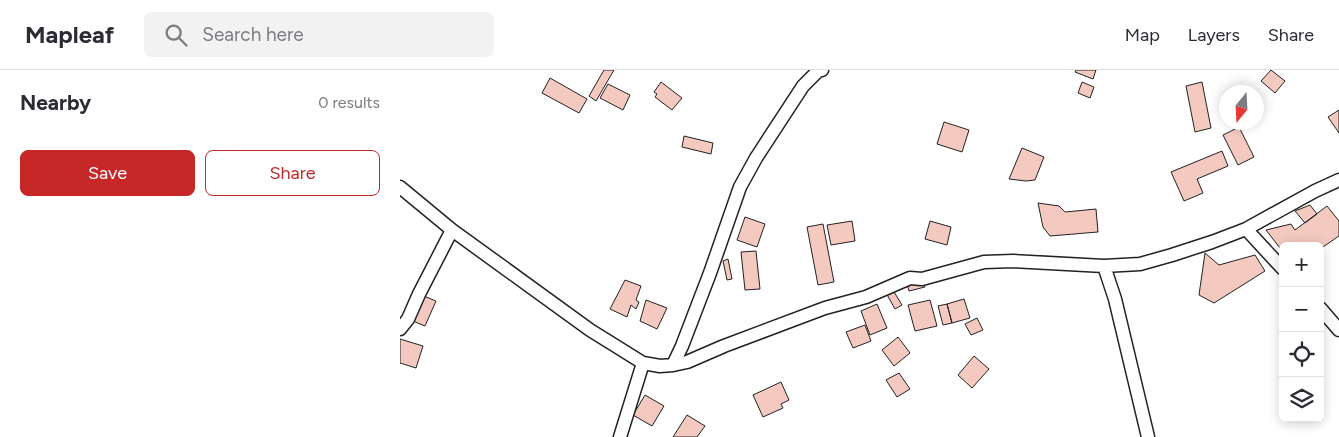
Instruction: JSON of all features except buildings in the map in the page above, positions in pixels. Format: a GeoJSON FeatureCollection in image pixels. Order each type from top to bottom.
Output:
{"type":"FeatureCollection","features":[{"type":"Feature","properties":{"kind":"street"},"geometry":{"type":"LineString","coordinates":[[673,365],[710,273],[740,187],[756,158],[803,86],[818,71],[822,70]]}},
{"type":"Feature","properties":{"kind":"street"},"geometry":{"type":"LineString","coordinates":[[400,187],[452,230],[590,330],[642,363],[660,366],[687,362],[825,308],[866,297],[910,278],[922,279],[984,262],[1013,260],[1104,266],[1140,264],[1212,242],[1246,229],[1339,180]]}},
{"type":"Feature","properties":{"kind":"street"},"geometry":{"type":"LineString","coordinates":[[1246,229],[1279,265]]}},
{"type":"Feature","properties":{"kind":"street"},"geometry":{"type":"LineString","coordinates":[[400,329],[408,319],[452,230]]}},
{"type":"Feature","properties":{"kind":"street"},"geometry":{"type":"LineString","coordinates":[[1104,266],[1115,299],[1148,437]]}},
{"type":"Feature","properties":{"kind":"street"},"geometry":{"type":"LineString","coordinates":[[1324,313],[1339,330]]}},
{"type":"Feature","properties":{"kind":"street"},"geometry":{"type":"LineString","coordinates":[[620,437],[642,363]]}}]}
